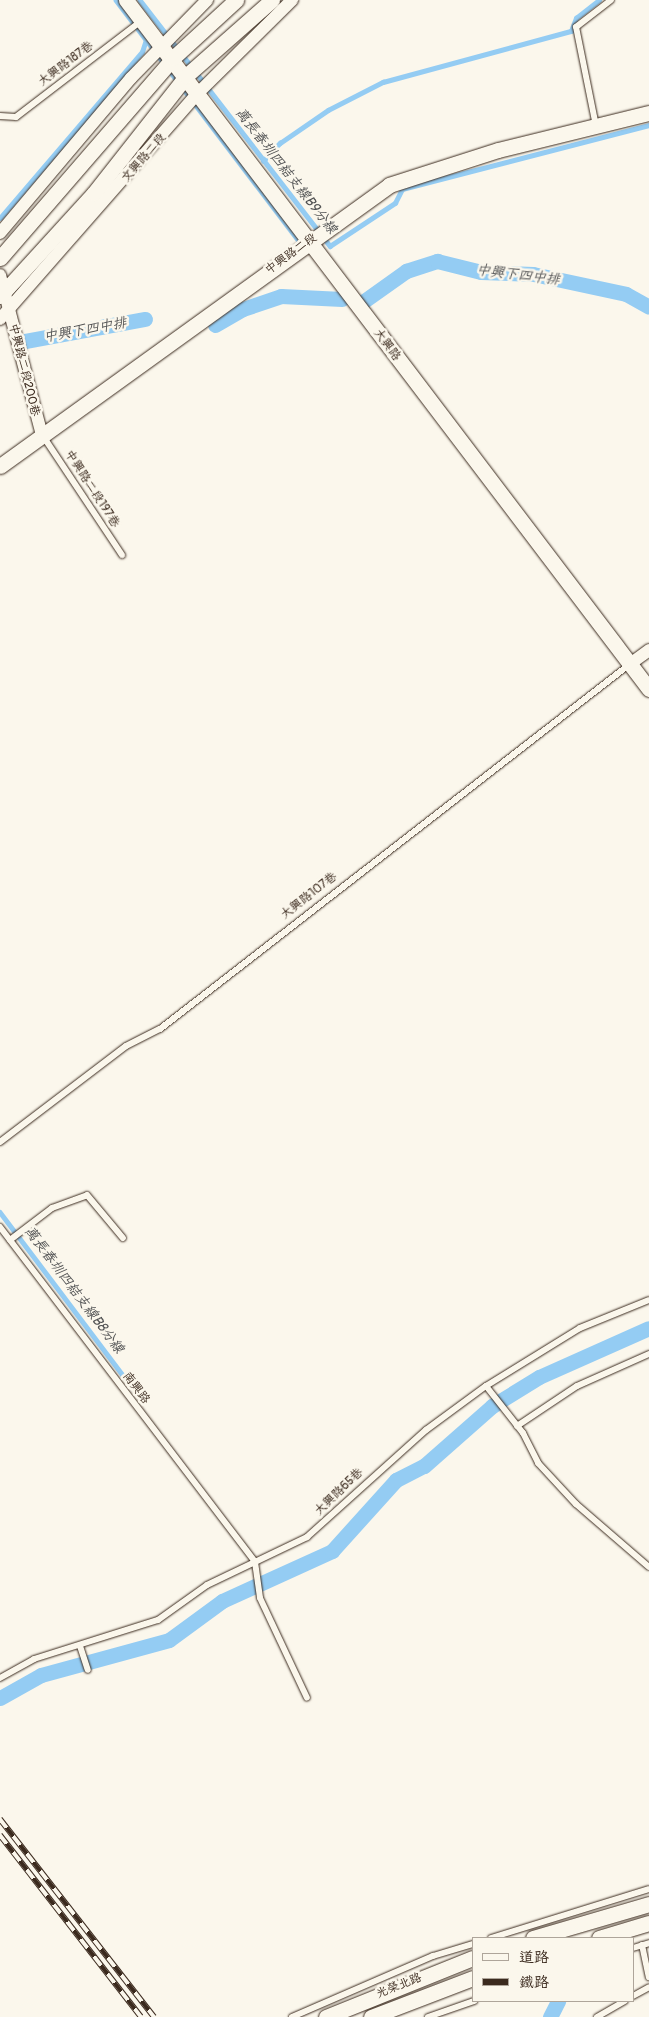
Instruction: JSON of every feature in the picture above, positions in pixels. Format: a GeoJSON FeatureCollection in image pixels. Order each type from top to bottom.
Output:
{"type":"FeatureCollection","features":[{"type":"Feature","properties":{"kind":"street","name":"大興路"},"geometry":{"type":"LineString","coordinates":[[126,0],[199,92],[308,241],[649,689]]}},
{"type":"Feature","properties":{"kind":"street"},"geometry":{"type":"LineString","coordinates":[[0,233],[162,44],[207,0]]}},
{"type":"Feature","properties":{"kind":"street"},"geometry":{"type":"LineString","coordinates":[[0,258],[173,58],[236,0]]}},
{"type":"Feature","properties":{"kind":"street","name":"文興路二段"},"geometry":{"type":"LineString","coordinates":[[2,294],[94,192],[186,76],[272,0]]}},
{"type":"Feature","properties":{"kind":"street","name":"文興路二段"},"geometry":{"type":"LineString","coordinates":[[0,319],[199,92],[292,0]]}},
{"type":"Feature","properties":{"kind":"street","name":"中興路二段"},"geometry":{"type":"LineString","coordinates":[[0,466],[308,241],[409,176],[649,113]]}},
{"type":"Feature","properties":{"kind":"street","name":"中興路二段200巷"},"geometry":{"type":"LineString","coordinates":[[0,275],[2,294],[10,309],[42,435]]}},
{"type":"Feature","properties":{"kind":"street"},"geometry":{"type":"LineString","coordinates":[[630,664],[649,650]]}},
{"type":"Feature","properties":{"kind":"street"},"geometry":{"type":"LineString","coordinates":[[537,1937],[649,1904]]}},
{"type":"Feature","properties":{"kind":"street"},"geometry":{"type":"LineString","coordinates":[[602,1937],[649,1923]]}},
{"type":"Feature","properties":{"kind":"street","name":"光榮北路"},"geometry":{"type":"LineString","coordinates":[[326,2017],[472,1958]]}},
{"type":"Feature","properties":{"kind":"street","name":"光榮北路"},"geometry":{"type":"LineString","coordinates":[[371,2017],[472,1978]]}},
{"type":"Feature","properties":{"kind":"lane"},"geometry":{"type":"LineString","coordinates":[[597,127],[576,27],[611,0]]}},
{"type":"Feature","properties":{"kind":"lane","name":"大興路187巷"},"geometry":{"type":"LineString","coordinates":[[0,116],[16,117],[142,20]]}},
{"type":"Feature","properties":{"kind":"lane","name":"中興路二段197巷"},"geometry":{"type":"LineString","coordinates":[[42,435],[122,556]]}},
{"type":"Feature","properties":{"kind":"lane","name":"大興路107巷"},"geometry":{"type":"LineString","coordinates":[[0,1142],[126,1046],[160,1029],[630,664]]}},
{"type":"Feature","properties":{"kind":"lane"},"geometry":{"type":"LineString","coordinates":[[10,1240],[52,1208],[87,1194],[124,1238]]}},
{"type":"Feature","properties":{"kind":"lane","name":"南興路"},"geometry":{"type":"LineString","coordinates":[[0,1227],[255,1562]]}},
{"type":"Feature","properties":{"kind":"lane","name":"大興路65巷"},"geometry":{"type":"LineString","coordinates":[[0,1678],[34,1659],[158,1620],[207,1585],[307,1537],[426,1430],[486,1386],[580,1328],[649,1300]]}},
{"type":"Feature","properties":{"kind":"lane"},"geometry":{"type":"LineString","coordinates":[[517,1426],[577,1386],[649,1354]]}},
{"type":"Feature","properties":{"kind":"lane"},"geometry":{"type":"LineString","coordinates":[[486,1386],[512,1418],[538,1463],[576,1504],[649,1567]]}},
{"type":"Feature","properties":{"kind":"lane"},"geometry":{"type":"LineString","coordinates":[[255,1562],[260,1598],[306,1698]]}},
{"type":"Feature","properties":{"kind":"lane"},"geometry":{"type":"LineString","coordinates":[[80,1646],[88,1670]]}},
{"type":"Feature","properties":{"kind":"lane"},"geometry":{"type":"LineString","coordinates":[[495,1937],[649,1889]]}},
{"type":"Feature","properties":{"kind":"lane"},"geometry":{"type":"LineString","coordinates":[[292,2017],[433,1956],[472,1944]]}},
{"type":"Feature","properties":{"kind":"lane"},"geometry":{"type":"LineString","coordinates":[[634,1948],[646,1944],[649,1977]]}},
{"type":"Feature","properties":{"kind":"lane"},"geometry":{"type":"LineString","coordinates":[[634,1995],[649,1987]]}},
{"type":"Feature","properties":{"kind":"lane"},"geometry":{"type":"LineString","coordinates":[[428,2017],[472,2002]]}},
{"type":"Feature","properties":{"kind":"lane"},"geometry":{"type":"LineString","coordinates":[[597,2017],[623,2002]]}},
{"type":"Feature","properties":{"kind":"waterway"},"geometry":{"type":"LineString","coordinates":[[116,0],[301,244]]}},
{"type":"Feature","properties":{"kind":"waterway","name":"萬長春圳四結支線B9分線"},"geometry":{"type":"LineString","coordinates":[[140,0],[330,246],[395,203],[402,189],[649,125]]}},
{"type":"Feature","properties":{"kind":"waterway"},"geometry":{"type":"LineString","coordinates":[[263,161],[280,143],[328,110],[383,82],[571,31],[576,18],[599,0]]}},
{"type":"Feature","properties":{"kind":"waterway"},"geometry":{"type":"LineString","coordinates":[[0,218],[142,52],[146,40]]}},
{"type":"Feature","properties":{"kind":"waterway","name":"中興下四中排"},"geometry":{"type":"LineString","coordinates":[[364,301],[406,271],[437,261],[481,272],[533,274],[626,294],[649,307]]}},
{"type":"Feature","properties":{"kind":"waterway","name":"中興下四中排"},"geometry":{"type":"LineString","coordinates":[[215,325],[243,309],[281,296],[342,299]]}},
{"type":"Feature","properties":{"kind":"waterway","name":"中興下四中排"},"geometry":{"type":"LineString","coordinates":[[25,341],[145,319]]}},
{"type":"Feature","properties":{"kind":"waterway","name":"萬長春圳四結支線B8分線"},"geometry":{"type":"LineString","coordinates":[[0,1212],[129,1383]]}},
{"type":"Feature","properties":{"kind":"waterway"},"geometry":{"type":"LineString","coordinates":[[0,1698],[41,1675],[169,1640],[222,1601],[332,1551],[396,1480],[424,1466],[492,1406],[539,1377],[649,1328]]}},
{"type":"Feature","properties":{"kind":"waterway"},"geometry":{"type":"LineString","coordinates":[[550,2017],[558,2002]]}},
{"type":"Feature","properties":{"kind":"railway"},"geometry":{"type":"LineString","coordinates":[[0,1819],[154,2017]]}},
{"type":"Feature","properties":{"kind":"railway"},"geometry":{"type":"LineString","coordinates":[[0,1835],[141,2017]]}}]}
